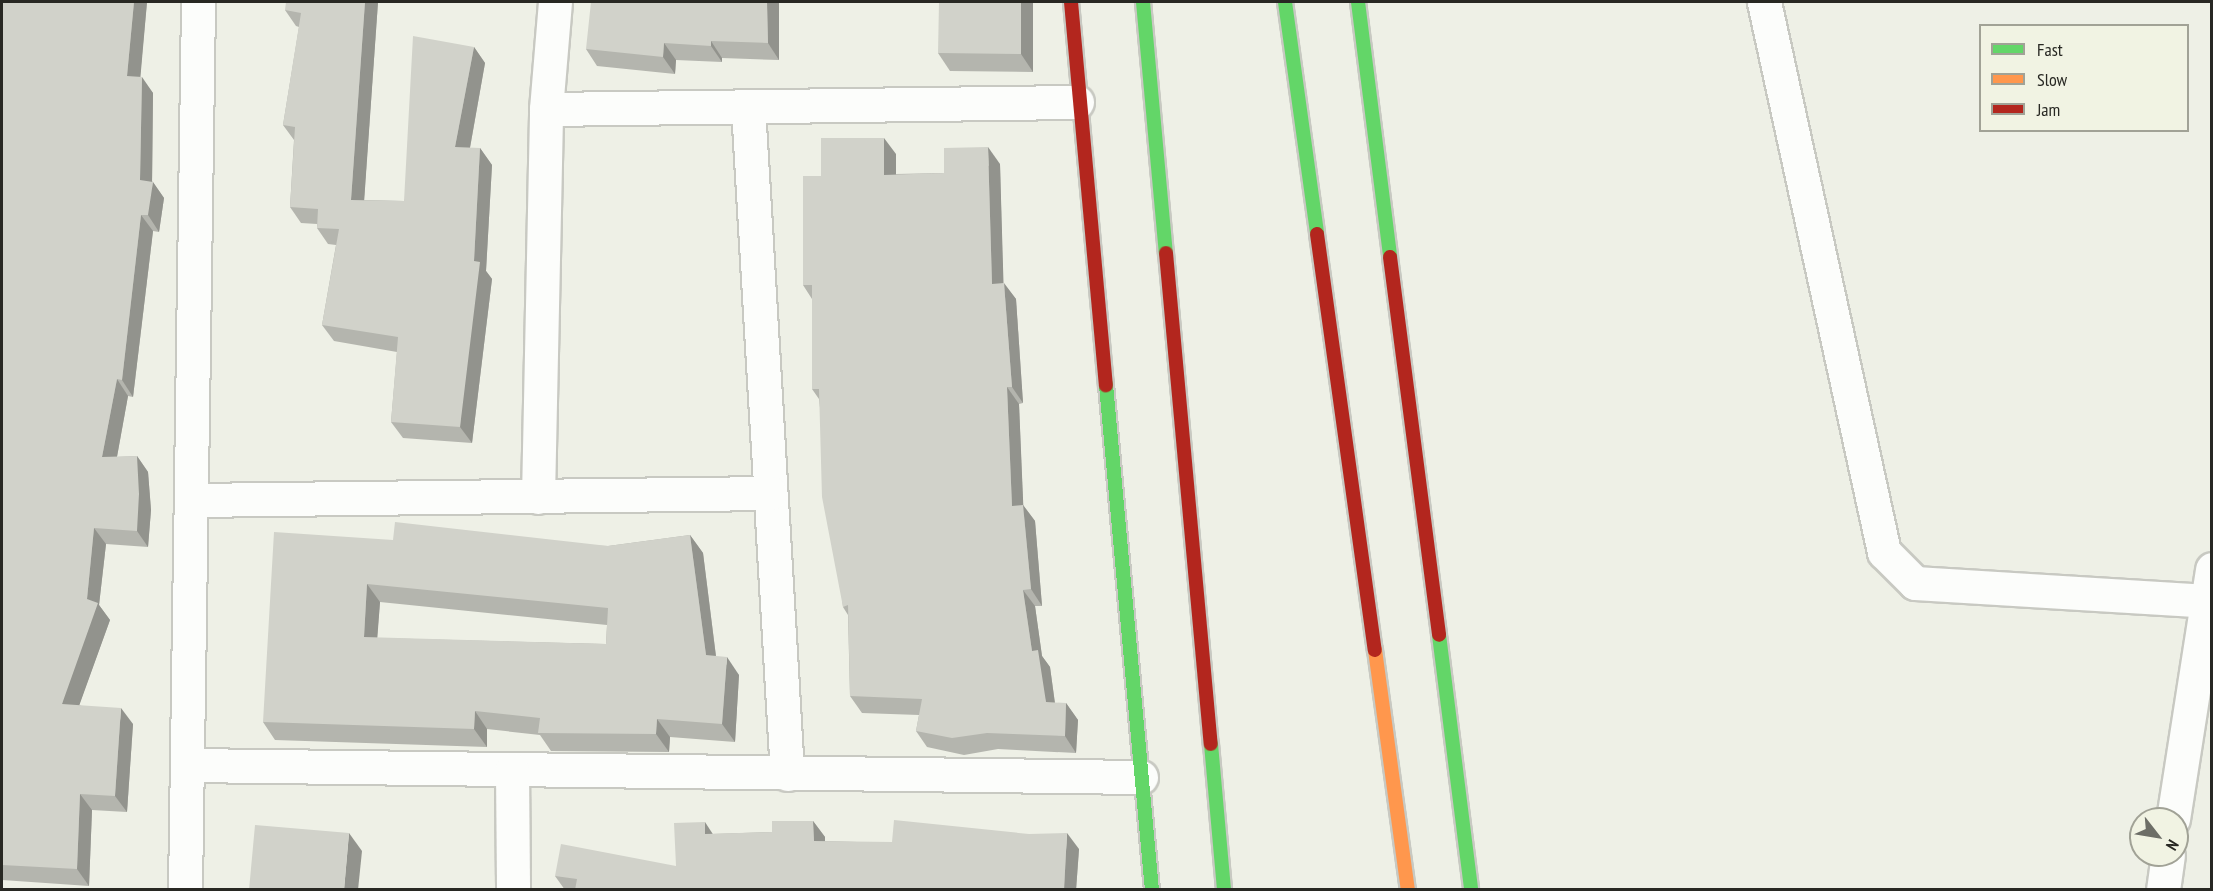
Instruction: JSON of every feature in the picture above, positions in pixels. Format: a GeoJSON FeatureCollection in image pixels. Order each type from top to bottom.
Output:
{"type":"FeatureCollection","features":[{"type":"Feature","properties":{"kind":"street"},"geometry":{"type":"LineString","coordinates":[[185,890],[198,2]]}},
{"type":"Feature","properties":{"kind":"street"},"geometry":{"type":"LineString","coordinates":[[538,497],[546,109],[555,2]]}},
{"type":"Feature","properties":{"kind":"street"},"geometry":{"type":"LineString","coordinates":[[1071,2],[1077,102],[1152,890]]}},
{"type":"Feature","properties":{"kind":"street"},"geometry":{"type":"LineString","coordinates":[[1143,2],[1224,890]]}},
{"type":"Feature","properties":{"kind":"street"},"geometry":{"type":"LineString","coordinates":[[1285,2],[1408,890]]}},
{"type":"Feature","properties":{"kind":"street"},"geometry":{"type":"LineString","coordinates":[[1358,2],[1471,890]]}},
{"type":"Feature","properties":{"kind":"street"},"geometry":{"type":"LineString","coordinates":[[1764,2],[1884,552],[1915,583],[2206,601]]}},
{"type":"Feature","properties":{"kind":"street"},"geometry":{"type":"LineString","coordinates":[[546,109],[1077,102]]}},
{"type":"Feature","properties":{"kind":"street"},"geometry":{"type":"LineString","coordinates":[[748,107],[787,774]]}},
{"type":"Feature","properties":{"kind":"street"},"geometry":{"type":"LineString","coordinates":[[190,500],[770,493]]}},
{"type":"Feature","properties":{"kind":"street"},"geometry":{"type":"LineString","coordinates":[[2175,807],[2211,569]]}},
{"type":"Feature","properties":{"kind":"street"},"geometry":{"type":"LineString","coordinates":[[187,765],[1141,777]]}},
{"type":"Feature","properties":{"kind":"street"},"geometry":{"type":"LineString","coordinates":[[512,770],[513,890]]}},
{"type":"Feature","properties":{"kind":"street"},"geometry":{"type":"LineString","coordinates":[[2163,890],[2166,867]]}},
{"type":"Feature","properties":{"kind":"building"},"geometry":{"type":"Polygon","coordinates":[[[2,2],[134,2],[127,76],[142,77],[140,180],[153,182],[148,215],[141,215],[122,380],[117,379],[102,457],[137,456],[139,494],[137,531],[94,528],[87,599],[98,603],[62,704],[121,708],[115,796],[80,794],[77,869],[2,865],[2,2]]]}},
{"type":"Feature","properties":{"kind":"building"},"geometry":{"type":"Polygon","coordinates":[[[286,2],[365,2],[351,200],[404,201],[413,36],[474,47],[455,147],[480,148],[474,261],[480,262],[460,427],[391,422],[398,337],[322,325],[339,229],[317,228],[318,209],[290,207],[295,127],[283,125],[301,13],[285,10],[286,2]]]}},
{"type":"Feature","properties":{"kind":"building"},"geometry":{"type":"Polygon","coordinates":[[[591,2],[767,2],[768,43],[711,41],[711,46],[664,43],[663,57],[586,49],[591,2]]]}},
{"type":"Feature","properties":{"kind":"building"},"geometry":{"type":"Polygon","coordinates":[[[939,2],[1021,2],[1021,54],[938,53],[939,2]]]}},
{"type":"Feature","properties":{"kind":"building"},"geometry":{"type":"Polygon","coordinates":[[[821,138],[884,138],[884,175],[944,173],[944,148],[988,147],[992,284],[1004,283],[1012,387],[1007,387],[1012,506],[1023,505],[1031,589],[1023,590],[1032,651],[1038,650],[1046,702],[1066,703],[1065,736],[987,733],[952,738],[916,731],[922,699],[850,696],[848,605],[843,607],[822,497],[819,389],[812,389],[812,285],[803,285],[803,176],[821,176],[821,138]]]}},
{"type":"Feature","properties":{"kind":"building"},"geometry":{"type":"Polygon","coordinates":[[[395,522],[608,546],[690,535],[706,655],[727,657],[722,724],[657,719],[656,734],[538,733],[540,718],[475,711],[474,729],[263,722],[274,532],[393,540],[395,522]],[[367,584],[364,637],[606,644],[608,608],[367,584]]]}},
{"type":"Feature","properties":{"kind":"building"},"geometry":{"type":"Polygon","coordinates":[[[894,820],[1029,834],[1067,833],[1064,890],[575,890],[577,879],[555,876],[561,844],[676,866],[674,823],[705,822],[705,834],[772,832],[772,821],[813,821],[814,841],[892,842],[894,820]]]}},
{"type":"Feature","properties":{"kind":"building"},"geometry":{"type":"Polygon","coordinates":[[[255,825],[349,833],[344,890],[249,890],[255,825]]]}},
{"type":"Feature","properties":{"kind":"traffic: fast"},"geometry":{"type":"LineString","coordinates":[[1143,2],[1166,253]]}},
{"type":"Feature","properties":{"kind":"traffic: fast"},"geometry":{"type":"LineString","coordinates":[[1285,2],[1317,234]]}},
{"type":"Feature","properties":{"kind":"traffic: fast"},"geometry":{"type":"LineString","coordinates":[[1358,2],[1390,257]]}},
{"type":"Feature","properties":{"kind":"traffic: fast"},"geometry":{"type":"LineString","coordinates":[[1106,385],[1152,890]]}},
{"type":"Feature","properties":{"kind":"traffic: fast"},"geometry":{"type":"LineString","coordinates":[[1439,635],[1471,890]]}},
{"type":"Feature","properties":{"kind":"traffic: fast"},"geometry":{"type":"LineString","coordinates":[[1211,744],[1224,890]]}},
{"type":"Feature","properties":{"kind":"traffic: slow"},"geometry":{"type":"LineString","coordinates":[[1375,650],[1408,890]]}},
{"type":"Feature","properties":{"kind":"traffic: jam"},"geometry":{"type":"LineString","coordinates":[[1071,2],[1106,385]]}},
{"type":"Feature","properties":{"kind":"traffic: jam"},"geometry":{"type":"LineString","coordinates":[[1317,234],[1375,650]]}},
{"type":"Feature","properties":{"kind":"traffic: jam"},"geometry":{"type":"LineString","coordinates":[[1166,253],[1211,744]]}},
{"type":"Feature","properties":{"kind":"traffic: jam"},"geometry":{"type":"LineString","coordinates":[[1390,257],[1439,635]]}}]}
